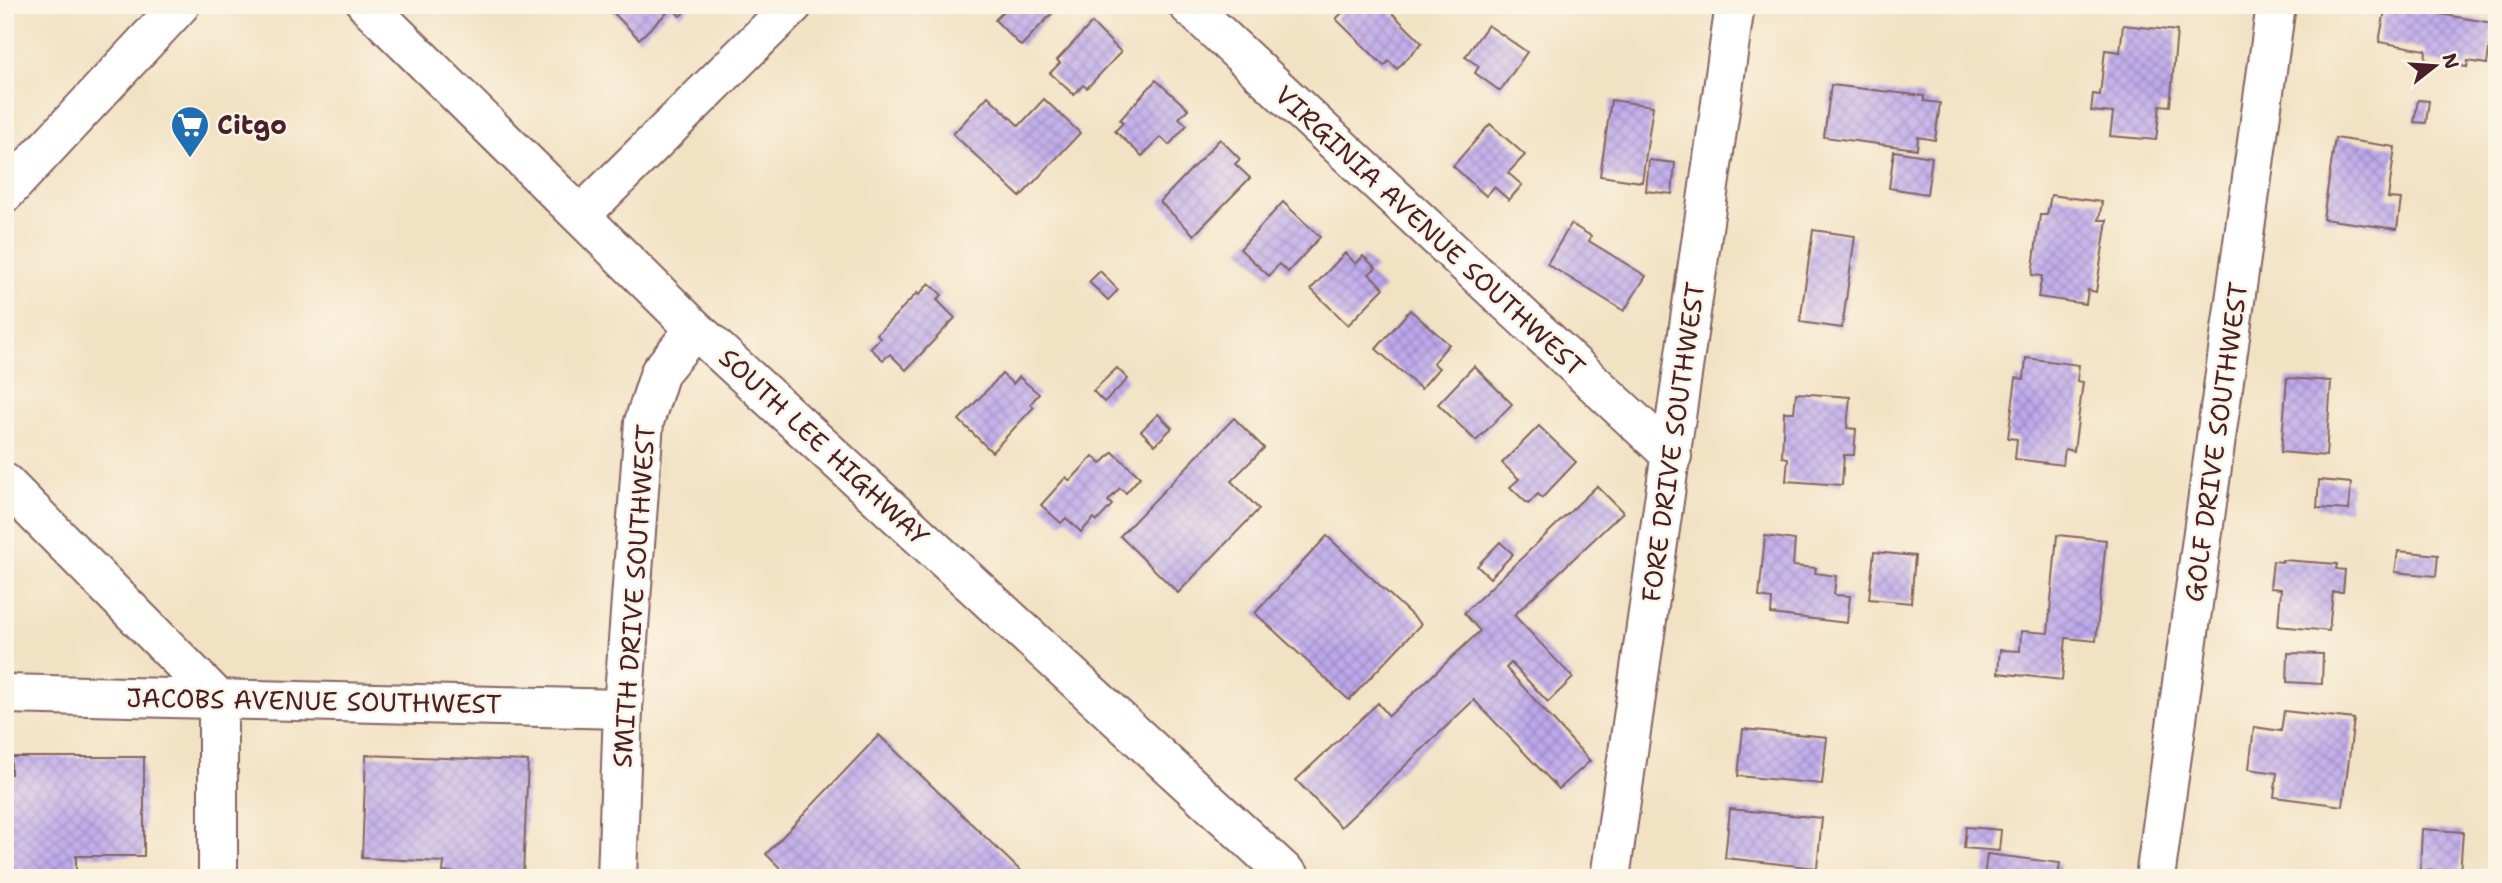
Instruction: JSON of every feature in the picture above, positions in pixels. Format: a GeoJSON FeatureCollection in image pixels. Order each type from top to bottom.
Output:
{"type":"FeatureCollection","features":[{"type":"Feature","properties":{"kind":"street"},"geometry":{"type":"LineString","coordinates":[[5,193],[180,5]]}},
{"type":"Feature","properties":{"kind":"street","name":"SOUTH LEE HIGHWAY"},"geometry":{"type":"LineString","coordinates":[[367,5],[695,329],[1291,878]]}},
{"type":"Feature","properties":{"kind":"street"},"geometry":{"type":"LineString","coordinates":[[581,215],[793,5]]}},
{"type":"Feature","properties":{"kind":"street","name":"VIRGINIA AVENUE SOUTHWEST"},"geometry":{"type":"LineString","coordinates":[[1188,5],[1672,456]]}},
{"type":"Feature","properties":{"kind":"street","name":"FORE DRIVE SOUTHWEST"},"geometry":{"type":"LineString","coordinates":[[1610,878],[1735,5]]}},
{"type":"Feature","properties":{"kind":"street","name":"GOLF DRIVE SOUTHWEST"},"geometry":{"type":"LineString","coordinates":[[2155,878],[2277,5]]}},
{"type":"Feature","properties":{"kind":"street","name":"SMITH DRIVE SOUTHWEST"},"geometry":{"type":"LineString","coordinates":[[617,878],[623,709],[644,422],[660,372],[695,329]]}},
{"type":"Feature","properties":{"kind":"street"},"geometry":{"type":"LineString","coordinates":[[5,483],[218,699],[218,878]]}},
{"type":"Feature","properties":{"kind":"street","name":"JACOBS AVENUE SOUTHWEST"},"geometry":{"type":"LineString","coordinates":[[5,694],[623,709]]}},
{"type":"Feature","properties":{"kind":"building"},"geometry":{"type":"Polygon","coordinates":[[[606,5],[692,5],[680,16],[672,8],[639,39],[606,5]]]}},
{"type":"Feature","properties":{"kind":"building"},"geometry":{"type":"Polygon","coordinates":[[[1000,5],[1060,5],[1021,46],[995,20],[1003,12],[998,8],[1000,5]]]}},
{"type":"Feature","properties":{"kind":"building"},"geometry":{"type":"Polygon","coordinates":[[[1350,5],[1384,5],[1422,43],[1397,69],[1389,61],[1384,66],[1336,19],[1350,5]]]}},
{"type":"Feature","properties":{"kind":"building"},"geometry":{"type":"Polygon","coordinates":[[[2386,5],[2493,23],[2487,64],[2468,61],[2467,67],[2425,60],[2426,50],[2379,42],[2386,5]]]}},
{"type":"Feature","properties":{"kind":"building"},"geometry":{"type":"Polygon","coordinates":[[[1092,23],[1121,52],[1087,88],[1083,85],[1074,95],[1050,73],[1060,63],[1057,60],[1092,23]]]}},
{"type":"Feature","properties":{"kind":"building"},"geometry":{"type":"Polygon","coordinates":[[[1488,25],[1527,52],[1500,91],[1475,73],[1479,66],[1465,57],[1488,25]]]}},
{"type":"Feature","properties":{"kind":"building"},"geometry":{"type":"Polygon","coordinates":[[[2123,25],[2177,31],[2170,106],[2160,105],[2156,140],[2110,136],[2113,113],[2091,111],[2093,94],[2100,95],[2105,50],[2120,52],[2123,25]]]}},
{"type":"Feature","properties":{"kind":"building"},"geometry":{"type":"Polygon","coordinates":[[[1156,80],[1188,109],[1179,118],[1187,125],[1169,145],[1161,137],[1142,156],[1115,131],[1123,123],[1120,120],[1156,80]]]}},
{"type":"Feature","properties":{"kind":"building"},"geometry":{"type":"Polygon","coordinates":[[[1831,85],[1924,96],[1924,101],[1940,103],[1935,140],[1918,137],[1917,149],[1824,137],[1831,85]]]}},
{"type":"Feature","properties":{"kind":"building"},"geometry":{"type":"Polygon","coordinates":[[[988,96],[1019,126],[1044,99],[1080,133],[1020,197],[953,134],[988,96]]]}},
{"type":"Feature","properties":{"kind":"building"},"geometry":{"type":"Polygon","coordinates":[[[1611,100],[1653,106],[1642,182],[1600,176],[1611,100]]]}},
{"type":"Feature","properties":{"kind":"building"},"geometry":{"type":"Polygon","coordinates":[[[2418,100],[2429,101],[2426,123],[2414,122],[2418,100]]]}},
{"type":"Feature","properties":{"kind":"building"},"geometry":{"type":"Polygon","coordinates":[[[1490,124],[1525,155],[1508,173],[1522,185],[1509,200],[1494,187],[1486,196],[1453,166],[1490,124]]]}},
{"type":"Feature","properties":{"kind":"building"},"geometry":{"type":"Polygon","coordinates":[[[2335,138],[2395,147],[2388,198],[2401,199],[2397,229],[2323,219],[2335,138]]]}},
{"type":"Feature","properties":{"kind":"building"},"geometry":{"type":"Polygon","coordinates":[[[1220,139],[1240,159],[1235,164],[1250,178],[1194,235],[1160,202],[1220,139]]]}},
{"type":"Feature","properties":{"kind":"building"},"geometry":{"type":"Polygon","coordinates":[[[1894,151],[1932,157],[1927,194],[1889,188],[1894,151]]]}},
{"type":"Feature","properties":{"kind":"building"},"geometry":{"type":"Polygon","coordinates":[[[1649,160],[1675,163],[1672,194],[1646,191],[1649,160]]]}},
{"type":"Feature","properties":{"kind":"building"},"geometry":{"type":"Polygon","coordinates":[[[2051,195],[2102,202],[2099,220],[2107,220],[2096,292],[2088,290],[2086,304],[2038,297],[2042,276],[2032,275],[2040,215],[2047,215],[2051,195]]]}},
{"type":"Feature","properties":{"kind":"building"},"geometry":{"type":"Polygon","coordinates":[[[1283,202],[1320,237],[1288,272],[1279,264],[1269,276],[1240,249],[1283,202]]]}},
{"type":"Feature","properties":{"kind":"building"},"geometry":{"type":"Polygon","coordinates":[[[1571,224],[1591,236],[1589,241],[1646,276],[1624,311],[1547,264],[1571,224]]]}},
{"type":"Feature","properties":{"kind":"building"},"geometry":{"type":"Polygon","coordinates":[[[1813,230],[1855,236],[1842,328],[1800,322],[1813,230]]]}},
{"type":"Feature","properties":{"kind":"building"},"geometry":{"type":"Polygon","coordinates":[[[1345,253],[1356,264],[1363,256],[1376,268],[1369,274],[1384,288],[1348,325],[1311,289],[1345,253]]]}},
{"type":"Feature","properties":{"kind":"building"},"geometry":{"type":"Polygon","coordinates":[[[1100,271],[1118,290],[1108,300],[1089,282],[1100,271]]]}},
{"type":"Feature","properties":{"kind":"building"},"geometry":{"type":"Polygon","coordinates":[[[929,283],[942,295],[937,300],[955,318],[906,370],[890,354],[883,360],[870,348],[880,338],[877,334],[929,283]]]}},
{"type":"Feature","properties":{"kind":"building"},"geometry":{"type":"Polygon","coordinates":[[[1410,310],[1449,344],[1433,363],[1439,368],[1421,389],[1376,349],[1410,310]]]}},
{"type":"Feature","properties":{"kind":"building"},"geometry":{"type":"Polygon","coordinates":[[[2026,358],[2079,365],[2077,381],[2083,382],[2074,451],[2065,449],[2063,465],[2015,459],[2017,439],[2008,438],[2016,378],[2024,379],[2026,358]]]}},
{"type":"Feature","properties":{"kind":"building"},"geometry":{"type":"Polygon","coordinates":[[[1474,366],[1512,404],[1476,441],[1438,404],[1474,366]]]}},
{"type":"Feature","properties":{"kind":"building"},"geometry":{"type":"Polygon","coordinates":[[[1117,368],[1128,379],[1104,402],[1093,391],[1117,368]]]}},
{"type":"Feature","properties":{"kind":"building"},"geometry":{"type":"Polygon","coordinates":[[[1002,374],[1013,384],[1019,377],[1039,394],[1030,404],[1034,407],[992,452],[959,420],[1002,374]]]}},
{"type":"Feature","properties":{"kind":"building"},"geometry":{"type":"Polygon","coordinates":[[[2287,378],[2331,381],[2326,456],[2281,452],[2287,378]]]}},
{"type":"Feature","properties":{"kind":"building"},"geometry":{"type":"Polygon","coordinates":[[[1796,393],[1850,397],[1847,428],[1856,429],[1854,455],[1844,455],[1842,485],[1786,481],[1788,458],[1782,457],[1784,412],[1794,412],[1796,393]]]}},
{"type":"Feature","properties":{"kind":"building"},"geometry":{"type":"Polygon","coordinates":[[[1158,414],[1172,428],[1155,445],[1141,431],[1158,414]]]}},
{"type":"Feature","properties":{"kind":"building"},"geometry":{"type":"Polygon","coordinates":[[[1234,418],[1264,448],[1231,481],[1259,509],[1178,593],[1120,536],[1234,418]]]}},
{"type":"Feature","properties":{"kind":"building"},"geometry":{"type":"Polygon","coordinates":[[[1539,426],[1576,462],[1542,498],[1538,494],[1528,504],[1510,487],[1519,479],[1502,463],[1539,426]]]}},
{"type":"Feature","properties":{"kind":"building"},"geometry":{"type":"Polygon","coordinates":[[[1113,452],[1140,477],[1126,493],[1120,488],[1108,501],[1112,505],[1097,521],[1094,518],[1081,532],[1066,518],[1061,523],[1041,505],[1066,477],[1070,481],[1093,456],[1101,464],[1113,452]]]}},
{"type":"Feature","properties":{"kind":"building"},"geometry":{"type":"Polygon","coordinates":[[[2319,480],[2351,483],[2349,510],[2317,508],[2319,480]]]}},
{"type":"Feature","properties":{"kind":"building"},"geometry":{"type":"Polygon","coordinates":[[[1597,486],[1623,512],[1514,615],[1573,678],[1548,702],[1511,663],[1506,668],[1590,761],[1559,789],[1474,700],[1341,827],[1296,780],[1378,703],[1389,716],[1480,631],[1464,613],[1597,486]]]}},
{"type":"Feature","properties":{"kind":"building"},"geometry":{"type":"Polygon","coordinates":[[[2057,535],[2106,540],[2096,641],[2066,638],[2062,680],[1998,673],[2000,650],[2020,651],[2021,631],[2048,633],[2057,535]]]}},
{"type":"Feature","properties":{"kind":"building"},"geometry":{"type":"Polygon","coordinates":[[[1327,536],[1421,624],[1349,700],[1255,613],[1327,536]]]}},
{"type":"Feature","properties":{"kind":"building"},"geometry":{"type":"Polygon","coordinates":[[[1765,536],[1795,540],[1793,566],[1816,568],[1815,573],[1836,576],[1834,595],[1850,596],[1847,623],[1771,614],[1772,599],[1759,597],[1765,536]]]}},
{"type":"Feature","properties":{"kind":"building"},"geometry":{"type":"Polygon","coordinates":[[[1500,542],[1513,554],[1490,578],[1477,566],[1500,542]]]}},
{"type":"Feature","properties":{"kind":"building"},"geometry":{"type":"Polygon","coordinates":[[[2398,551],[2438,555],[2436,576],[2395,572],[2398,551]]]}},
{"type":"Feature","properties":{"kind":"building"},"geometry":{"type":"Polygon","coordinates":[[[1874,552],[1915,556],[1911,603],[1869,599],[1874,552]]]}},
{"type":"Feature","properties":{"kind":"building"},"geometry":{"type":"Polygon","coordinates":[[[2273,561],[2337,564],[2336,569],[2345,570],[2343,592],[2333,592],[2329,631],[2278,626],[2281,589],[2270,588],[2273,561]]]}},
{"type":"Feature","properties":{"kind":"building"},"geometry":{"type":"Polygon","coordinates":[[[2288,653],[2323,654],[2322,684],[2287,682],[2288,653]]]}},
{"type":"Feature","properties":{"kind":"building"},"geometry":{"type":"Polygon","coordinates":[[[2284,711],[2354,719],[2343,806],[2274,797],[2277,773],[2249,769],[2254,727],[2281,731],[2284,711]]]}},
{"type":"Feature","properties":{"kind":"building"},"geometry":{"type":"Polygon","coordinates":[[[1743,729],[1827,737],[1822,784],[1738,776],[1743,729]]]}},
{"type":"Feature","properties":{"kind":"building"},"geometry":{"type":"Polygon","coordinates":[[[879,735],[1028,878],[790,878],[766,854],[879,735]]]}},
{"type":"Feature","properties":{"kind":"building"},"geometry":{"type":"Polygon","coordinates":[[[366,755],[528,761],[523,876],[443,872],[444,862],[362,858],[366,755]]]}},
{"type":"Feature","properties":{"kind":"building"},"geometry":{"type":"Polygon","coordinates":[[[11,757],[144,757],[144,856],[76,856],[76,878],[5,878],[5,774],[11,774],[11,757]]]}},
{"type":"Feature","properties":{"kind":"building"},"geometry":{"type":"Polygon","coordinates":[[[1730,809],[1822,818],[1817,868],[1725,858],[1730,809]]]}},
{"type":"Feature","properties":{"kind":"building"},"geometry":{"type":"Polygon","coordinates":[[[1966,827],[2001,830],[1999,851],[1964,848],[1966,827]]]}},
{"type":"Feature","properties":{"kind":"building"},"geometry":{"type":"Polygon","coordinates":[[[2422,829],[2463,832],[2460,873],[2420,870],[2422,829]]]}},
{"type":"Feature","properties":{"kind":"building"},"geometry":{"type":"Polygon","coordinates":[[[1987,854],[2060,863],[2058,878],[1984,878],[1987,854]]]}},
{"type":"Feature","properties":{"kind":"place","name":"Citgo"},"geometry":{"type":"Point","coordinates":[190,159]}}]}
